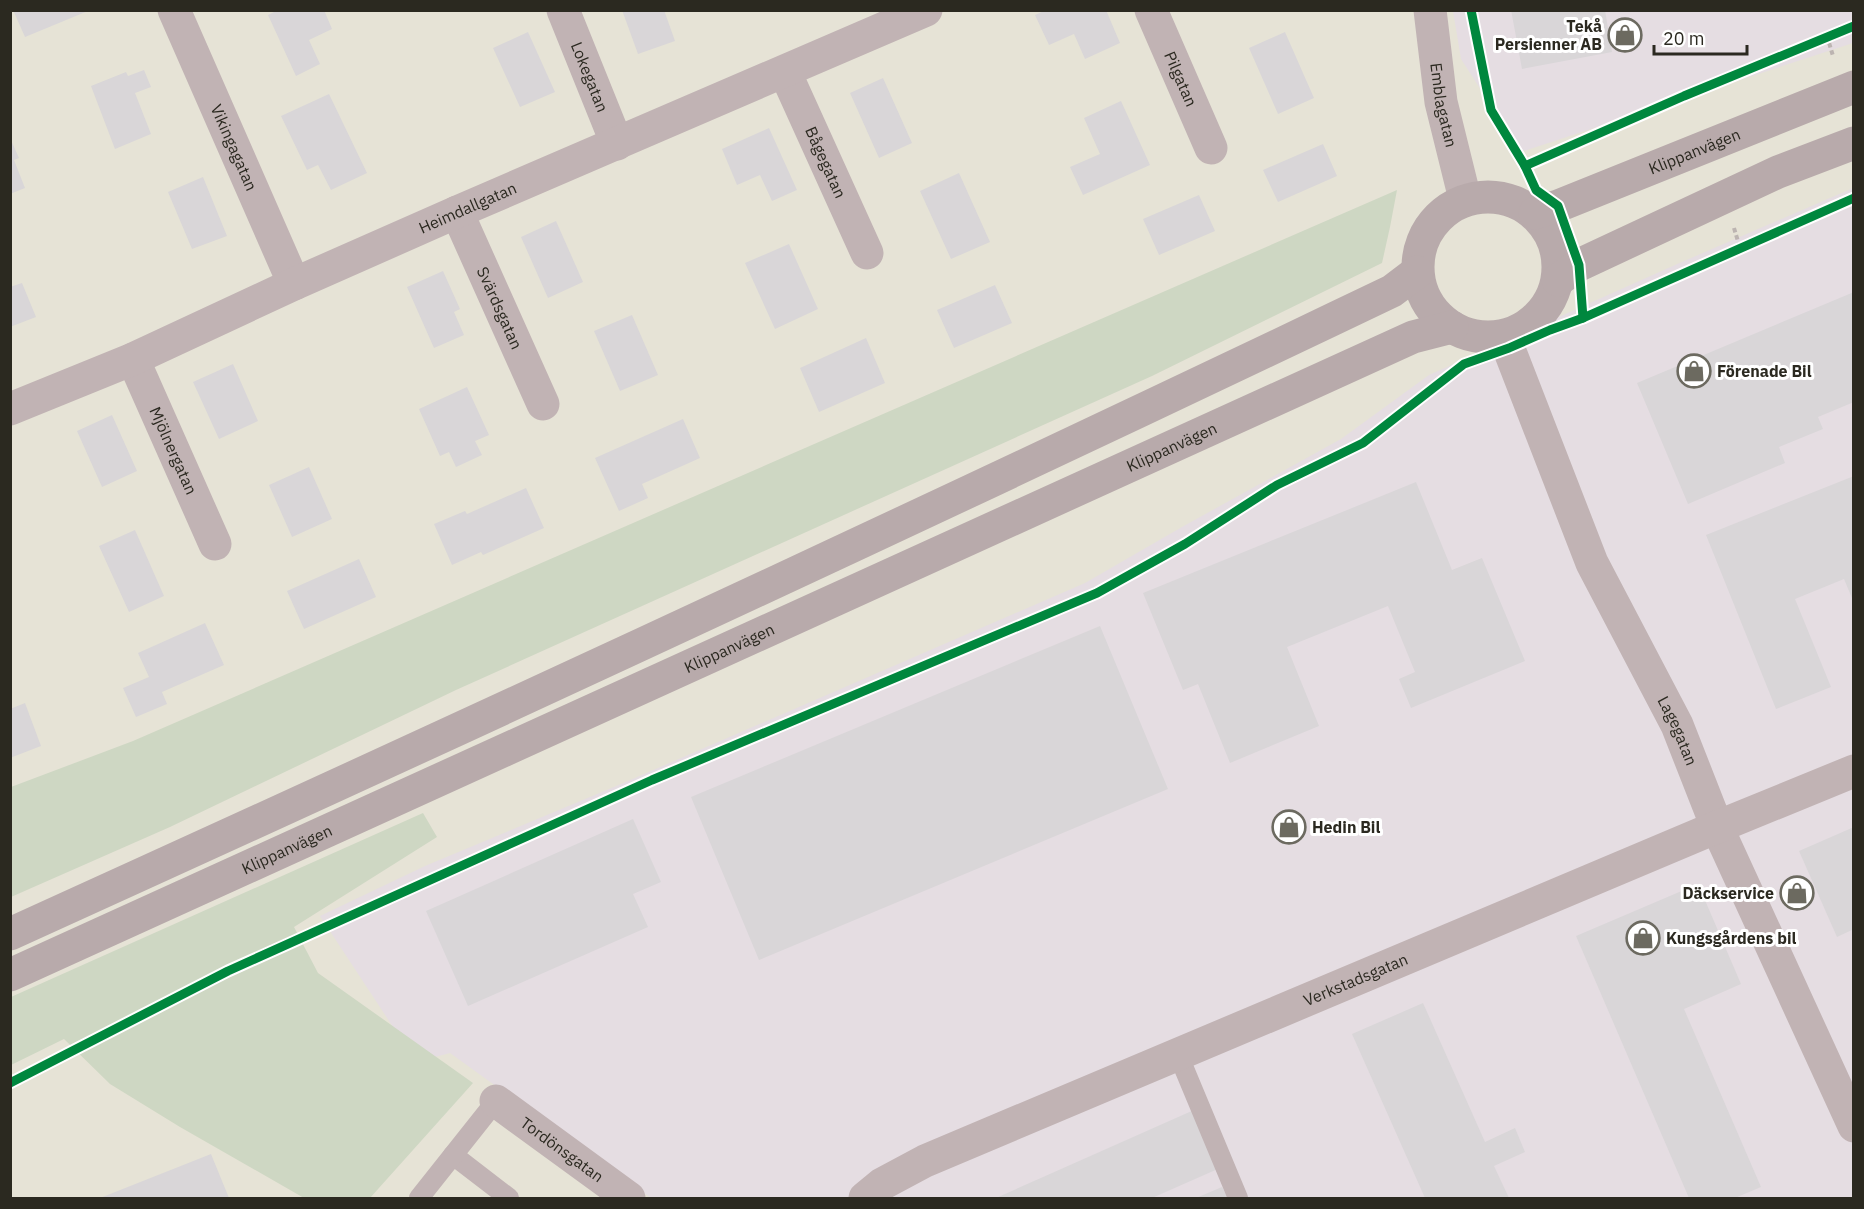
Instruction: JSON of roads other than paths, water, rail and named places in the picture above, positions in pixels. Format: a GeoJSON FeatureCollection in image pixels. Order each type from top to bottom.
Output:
{"type":"FeatureCollection","features":[{"type":"Feature","properties":{"kind":"main road","name":"Klippanvägen"},"geometry":{"type":"LineString","coordinates":[[1535,213],[1558,206],[1854,87]]}},
{"type":"Feature","properties":{"kind":"main road"},"geometry":{"type":"LineString","coordinates":[[1558,280],[1579,265],[1767,177],[1854,143]]}},
{"type":"Feature","properties":{"kind":"main road"},"geometry":{"type":"LineString","coordinates":[[1490,195],[1514,200],[1535,213],[1547,227],[1555,243],[1559,262],[1558,280],[1548,305],[1529,325],[1503,336],[1477,336],[1452,327],[1434,313],[1422,294],[1417,272],[1422,242],[1439,215],[1465,199],[1490,195]]}},
{"type":"Feature","properties":{"kind":"main road"},"geometry":{"type":"LineString","coordinates":[[10,934],[382,765],[969,493],[1392,291],[1417,272]]}},
{"type":"Feature","properties":{"kind":"main road","name":"Klippanvägen"},"geometry":{"type":"LineString","coordinates":[[10,975],[1413,337],[1452,327]]}},
{"type":"Feature","properties":{"kind":"street","name":"Vikingagatan"},"geometry":{"type":"LineString","coordinates":[[174,10],[294,284]]}},
{"type":"Feature","properties":{"kind":"street","name":"Lokegatan"},"geometry":{"type":"LineString","coordinates":[[563,10],[617,144]]}},
{"type":"Feature","properties":{"kind":"street","name":"Heimdallgatan"},"geometry":{"type":"LineString","coordinates":[[10,409],[133,359],[457,212],[926,10]]}},
{"type":"Feature","properties":{"kind":"street","name":"Pilgatan"},"geometry":{"type":"LineString","coordinates":[[1151,10],[1211,148]]}},
{"type":"Feature","properties":{"kind":"street","name":"Emblagatan"},"geometry":{"type":"LineString","coordinates":[[1430,10],[1441,102],[1465,199]]}},
{"type":"Feature","properties":{"kind":"street","name":"Bågegatan"},"geometry":{"type":"LineString","coordinates":[[785,72],[867,253]]}},
{"type":"Feature","properties":{"kind":"street","name":"Svärdsgatan"},"geometry":{"type":"LineString","coordinates":[[457,212],[543,404]]}},
{"type":"Feature","properties":{"kind":"street","name":"Lagegatan"},"geometry":{"type":"LineString","coordinates":[[1503,336],[1592,563],[1677,726],[1717,827],[1854,1126]]}},
{"type":"Feature","properties":{"kind":"street","name":"Mjölnergatan"},"geometry":{"type":"LineString","coordinates":[[133,359],[215,544]]}},
{"type":"Feature","properties":{"kind":"street","name":"Verkstadsgatan"},"geometry":{"type":"LineString","coordinates":[[866,1198],[889,1179],[925,1161],[1854,771]]}},
{"type":"Feature","properties":{"kind":"street","name":"Tordönsgatan"},"geometry":{"type":"LineString","coordinates":[[496,1101],[629,1198]]}},
{"type":"Feature","properties":{"kind":"lane"},"geometry":{"type":"LineString","coordinates":[[1178,1054],[1238,1198]]}},
{"type":"Feature","properties":{"kind":"lane"},"geometry":{"type":"LineString","coordinates":[[419,1198],[496,1101]]}},
{"type":"Feature","properties":{"kind":"lane"},"geometry":{"type":"LineString","coordinates":[[453,1155],[509,1198]]}},
{"type":"Feature","properties":{"kind":"place","name":"Tekå Persienner AB"},"geometry":{"type":"Point","coordinates":[1625,35]}},
{"type":"Feature","properties":{"kind":"place","name":"Förenade Bil"},"geometry":{"type":"Point","coordinates":[1694,371]}},
{"type":"Feature","properties":{"kind":"place","name":"Hedin Bil"},"geometry":{"type":"Point","coordinates":[1289,827]}},
{"type":"Feature","properties":{"kind":"place","name":"Däckservice"},"geometry":{"type":"Point","coordinates":[1797,893]}},
{"type":"Feature","properties":{"kind":"place","name":"Kungsgårdens bil"},"geometry":{"type":"Point","coordinates":[1643,938]}}]}
